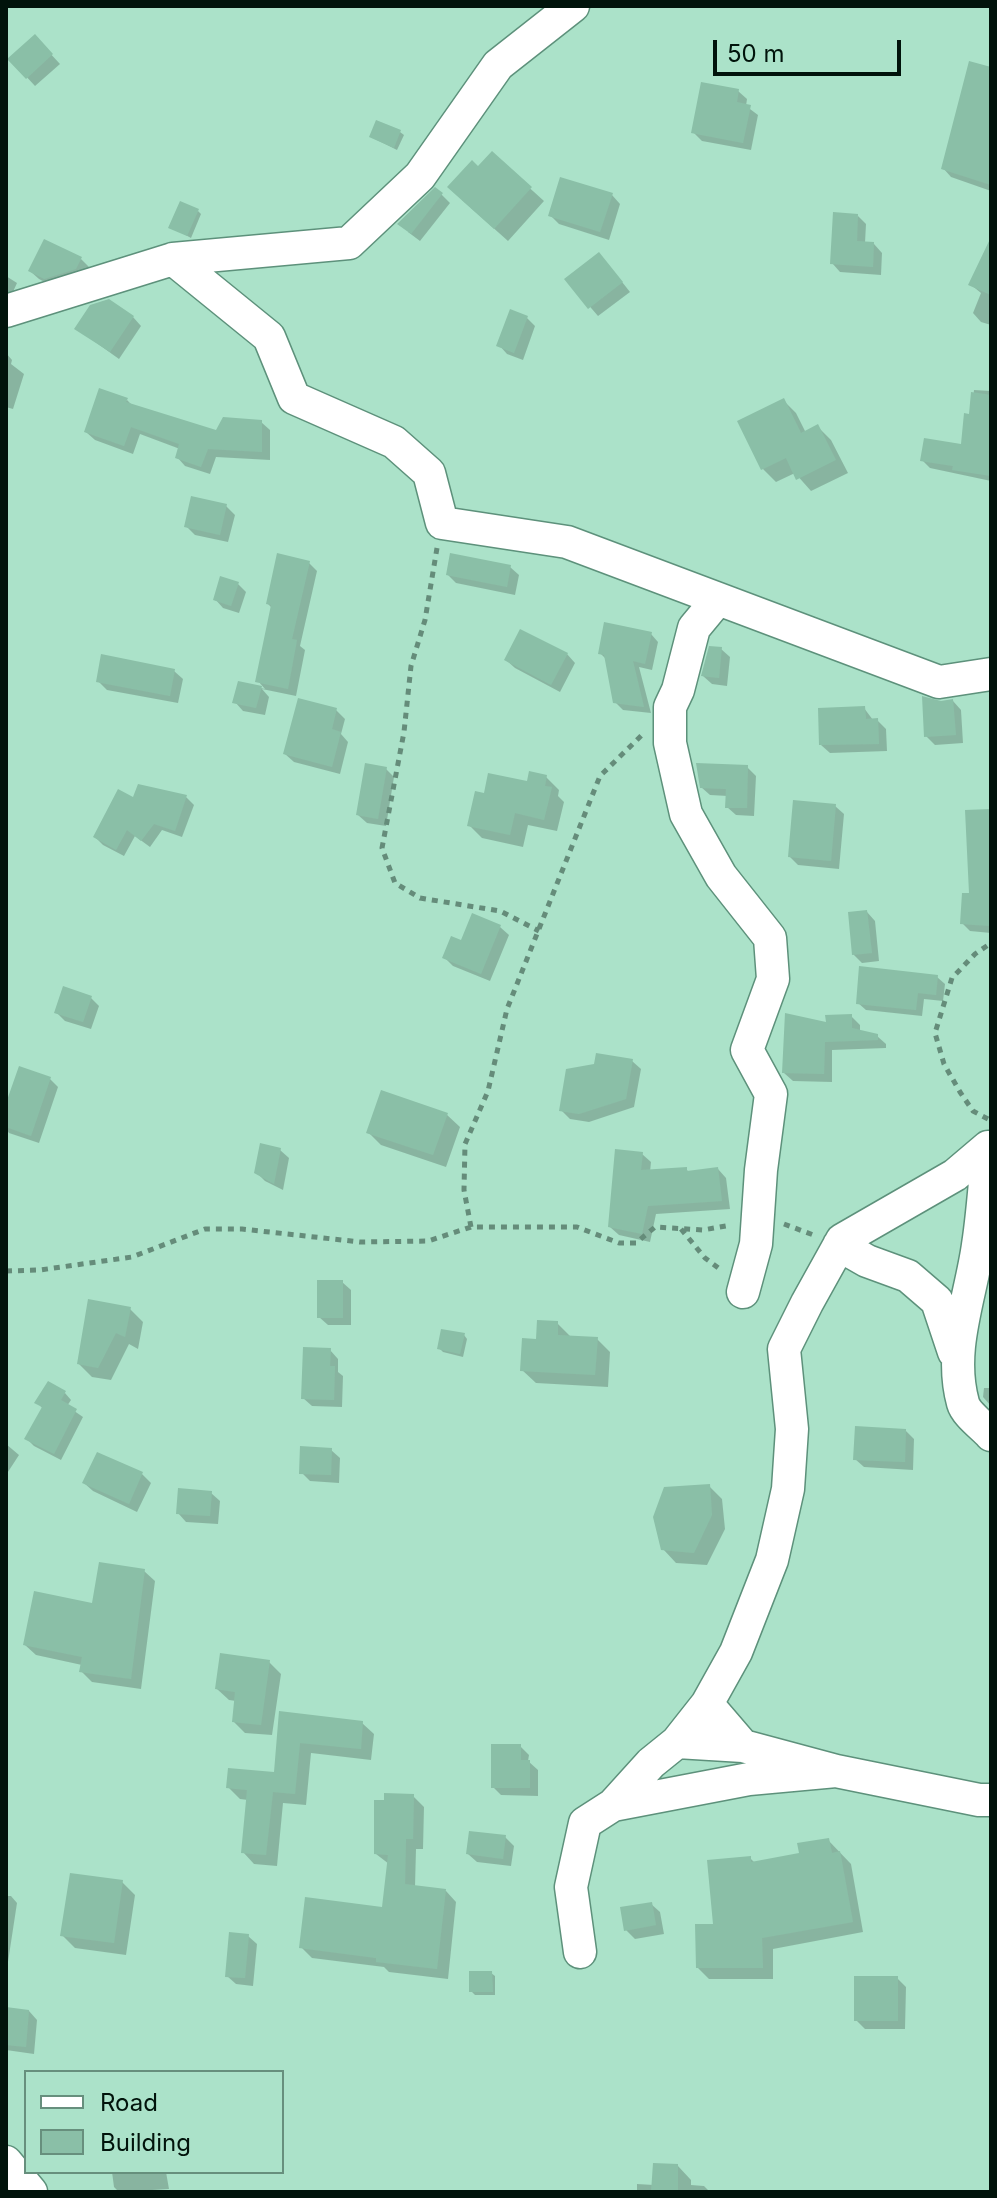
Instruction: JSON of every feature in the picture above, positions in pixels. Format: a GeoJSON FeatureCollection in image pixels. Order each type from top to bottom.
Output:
{"type":"FeatureCollection","features":[{"type":"Feature","properties":{"kind":"street"},"geometry":{"type":"LineString","coordinates":[[6,311],[173,259],[349,243],[420,176],[498,65],[573,6]]}},
{"type":"Feature","properties":{"kind":"street"},"geometry":{"type":"LineString","coordinates":[[173,259],[269,337],[294,398],[394,442],[429,473],[442,523],[567,542],[939,682],[991,674]]}},
{"type":"Feature","properties":{"kind":"street"},"geometry":{"type":"LineString","coordinates":[[718,599],[694,628],[678,690],[670,707],[670,743],[686,814],[721,876],[770,938],[773,979],[747,1050],[771,1094],[756,1244],[743,1292]]}},
{"type":"Feature","properties":{"kind":"street"},"geometry":{"type":"LineString","coordinates":[[580,1952],[571,1887],[585,1823],[613,1805],[651,1763],[677,1742],[707,1704],[736,1652],[772,1560],[788,1489],[792,1429],[784,1349],[842,1240],[955,1175],[988,1147],[979,1243],[960,1326],[959,1367],[963,1406],[991,1435]]}},
{"type":"Feature","properties":{"kind":"street"},"geometry":{"type":"LineString","coordinates":[[839,1245],[867,1261],[908,1276],[937,1301],[959,1367]]}},
{"type":"Feature","properties":{"kind":"street"},"geometry":{"type":"LineString","coordinates":[[707,1704],[743,1746]]}},
{"type":"Feature","properties":{"kind":"street"},"geometry":{"type":"LineString","coordinates":[[677,1742],[743,1746],[836,1771],[991,1800]]}},
{"type":"Feature","properties":{"kind":"street"},"geometry":{"type":"LineString","coordinates":[[613,1805],[749,1779],[836,1771]]}},
{"type":"Feature","properties":{"kind":"street"},"geometry":{"type":"LineString","coordinates":[[6,2162],[31,2192]]}},
{"type":"Feature","properties":{"kind":"path"},"geometry":{"type":"LineString","coordinates":[[442,523],[425,620],[411,666],[404,732],[382,848],[395,883],[420,898],[500,911],[539,931]]}},
{"type":"Feature","properties":{"kind":"path"},"geometry":{"type":"LineString","coordinates":[[471,1227],[464,1190],[465,1144],[488,1091],[507,1009],[600,776],[670,707]]}},
{"type":"Feature","properties":{"kind":"path"},"geometry":{"type":"LineString","coordinates":[[991,943],[975,954],[952,978],[935,1033],[944,1064],[960,1092],[973,1111],[991,1121]]}},
{"type":"Feature","properties":{"kind":"path"},"geometry":{"type":"LineString","coordinates":[[6,1271],[40,1270],[132,1257],[205,1229],[242,1229],[360,1242],[428,1241],[471,1227],[577,1227],[619,1243],[636,1243],[655,1227],[703,1230],[772,1219],[839,1245]]}},
{"type":"Feature","properties":{"kind":"building"},"geometry":{"type":"Polygon","coordinates":[[[35,34],[53,54],[26,79],[7,59],[35,34]]]}},
{"type":"Feature","properties":{"kind":"building"},"geometry":{"type":"Polygon","coordinates":[[[969,61],[991,67],[991,185],[941,169],[969,61]]]}},
{"type":"Feature","properties":{"kind":"building"},"geometry":{"type":"Polygon","coordinates":[[[701,82],[739,89],[737,102],[751,105],[743,143],[691,133],[701,82]]]}},
{"type":"Feature","properties":{"kind":"building"},"geometry":{"type":"Polygon","coordinates":[[[376,120],[401,130],[394,148],[369,137],[376,120]]]}},
{"type":"Feature","properties":{"kind":"building"},"geometry":{"type":"Polygon","coordinates":[[[492,151],[532,187],[494,229],[447,187],[472,160],[478,166],[492,151]]]}},
{"type":"Feature","properties":{"kind":"building"},"geometry":{"type":"Polygon","coordinates":[[[560,177],[613,193],[600,232],[548,216],[560,177]]]}},
{"type":"Feature","properties":{"kind":"building"},"geometry":{"type":"Polygon","coordinates":[[[435,187],[443,193],[411,234],[397,224],[435,187]]]}},
{"type":"Feature","properties":{"kind":"building"},"geometry":{"type":"Polygon","coordinates":[[[180,201],[199,209],[187,236],[168,228],[180,201]]]}},
{"type":"Feature","properties":{"kind":"building"},"geometry":{"type":"Polygon","coordinates":[[[833,212],[858,214],[857,241],[874,242],[873,267],[830,264],[833,212]]]}},
{"type":"Feature","properties":{"kind":"building"},"geometry":{"type":"Polygon","coordinates":[[[991,237],[991,295],[968,285],[991,237]]]}},
{"type":"Feature","properties":{"kind":"building"},"geometry":{"type":"Polygon","coordinates":[[[44,239],[82,257],[76,269],[44,279],[28,271],[44,239]]]}},
{"type":"Feature","properties":{"kind":"building"},"geometry":{"type":"Polygon","coordinates":[[[599,252],[623,282],[588,309],[564,279],[599,252]]]}},
{"type":"Feature","properties":{"kind":"building"},"geometry":{"type":"Polygon","coordinates":[[[109,299],[134,316],[110,352],[74,329],[90,305],[109,299]]]}},
{"type":"Feature","properties":{"kind":"building"},"geometry":{"type":"Polygon","coordinates":[[[510,309],[528,316],[514,353],[496,346],[510,309]]]}},
{"type":"Feature","properties":{"kind":"building"},"geometry":{"type":"Polygon","coordinates":[[[99,388],[128,398],[126,402],[216,430],[223,417],[262,420],[262,452],[208,449],[201,467],[175,458],[179,444],[131,427],[124,446],[84,432],[99,388]]]}},
{"type":"Feature","properties":{"kind":"building"},"geometry":{"type":"Polygon","coordinates":[[[971,392],[991,395],[991,476],[920,461],[924,438],[961,444],[964,413],[969,414],[971,392]]]}},
{"type":"Feature","properties":{"kind":"building"},"geometry":{"type":"Polygon","coordinates":[[[784,398],[801,433],[818,424],[836,460],[796,480],[786,458],[761,470],[737,421],[784,398]]]}},
{"type":"Feature","properties":{"kind":"building"},"geometry":{"type":"Polygon","coordinates":[[[191,496],[227,504],[220,535],[184,527],[191,496]]]}},
{"type":"Feature","properties":{"kind":"building"},"geometry":{"type":"Polygon","coordinates":[[[277,553],[310,561],[292,639],[297,640],[288,689],[255,682],[271,605],[266,604],[277,553]]]}},
{"type":"Feature","properties":{"kind":"building"},"geometry":{"type":"Polygon","coordinates":[[[450,553],[511,565],[507,587],[446,575],[450,553]]]}},
{"type":"Feature","properties":{"kind":"building"},"geometry":{"type":"Polygon","coordinates":[[[220,576],[239,582],[231,606],[213,600],[220,576]]]}},
{"type":"Feature","properties":{"kind":"building"},"geometry":{"type":"Polygon","coordinates":[[[604,622],[652,632],[645,664],[633,661],[644,707],[613,703],[604,655],[598,654],[604,622]]]}},
{"type":"Feature","properties":{"kind":"building"},"geometry":{"type":"Polygon","coordinates":[[[520,629],[568,653],[551,685],[504,660],[520,629]]]}},
{"type":"Feature","properties":{"kind":"building"},"geometry":{"type":"Polygon","coordinates":[[[709,646],[722,647],[719,678],[701,676],[709,646]]]}},
{"type":"Feature","properties":{"kind":"building"},"geometry":{"type":"Polygon","coordinates":[[[101,654],[175,669],[170,696],[96,682],[101,654]]]}},
{"type":"Feature","properties":{"kind":"building"},"geometry":{"type":"Polygon","coordinates":[[[238,681],[262,686],[256,708],[232,703],[238,681]]]}},
{"type":"Feature","properties":{"kind":"building"},"geometry":{"type":"Polygon","coordinates":[[[922,696],[941,701],[953,699],[956,735],[924,737],[922,696]]]}},
{"type":"Feature","properties":{"kind":"building"},"geometry":{"type":"Polygon","coordinates":[[[298,698],[337,708],[332,729],[341,732],[332,767],[283,754],[298,698]]]}},
{"type":"Feature","properties":{"kind":"building"},"geometry":{"type":"Polygon","coordinates":[[[865,706],[866,719],[878,718],[879,744],[819,745],[818,708],[865,706]]]}},
{"type":"Feature","properties":{"kind":"building"},"geometry":{"type":"Polygon","coordinates":[[[365,763],[387,767],[378,819],[356,815],[365,763]]]}},
{"type":"Feature","properties":{"kind":"building"},"geometry":{"type":"Polygon","coordinates":[[[696,763],[748,765],[747,808],[725,808],[726,789],[700,788],[696,763]]]}},
{"type":"Feature","properties":{"kind":"building"},"geometry":{"type":"Polygon","coordinates":[[[529,771],[547,775],[545,786],[552,787],[544,820],[515,813],[510,835],[467,826],[475,791],[484,793],[488,773],[527,781],[529,771]]]}},
{"type":"Feature","properties":{"kind":"building"},"geometry":{"type":"Polygon","coordinates":[[[138,784],[187,795],[175,831],[154,824],[141,841],[127,830],[116,850],[93,837],[118,789],[133,797],[138,784]]]}},
{"type":"Feature","properties":{"kind":"building"},"geometry":{"type":"Polygon","coordinates":[[[793,800],[836,804],[831,861],[788,857],[793,800]]]}},
{"type":"Feature","properties":{"kind":"building"},"geometry":{"type":"Polygon","coordinates":[[[991,809],[991,926],[960,924],[962,893],[969,893],[965,810],[991,809]]]}},
{"type":"Feature","properties":{"kind":"building"},"geometry":{"type":"Polygon","coordinates":[[[867,910],[872,953],[852,955],[848,912],[867,910]]]}},
{"type":"Feature","properties":{"kind":"building"},"geometry":{"type":"Polygon","coordinates":[[[472,913],[501,925],[481,974],[442,958],[451,936],[461,940],[472,913]]]}},
{"type":"Feature","properties":{"kind":"building"},"geometry":{"type":"Polygon","coordinates":[[[859,966],[938,975],[936,995],[918,993],[916,1010],[856,1004],[859,966]]]}},
{"type":"Feature","properties":{"kind":"building"},"geometry":{"type":"Polygon","coordinates":[[[63,986],[92,996],[83,1022],[54,1013],[63,986]]]}},
{"type":"Feature","properties":{"kind":"building"},"geometry":{"type":"Polygon","coordinates":[[[785,1013],[826,1022],[825,1015],[852,1014],[852,1028],[878,1034],[878,1040],[825,1042],[824,1074],[782,1073],[785,1013]]]}},
{"type":"Feature","properties":{"kind":"building"},"geometry":{"type":"Polygon","coordinates":[[[596,1053],[633,1059],[626,1099],[579,1114],[559,1111],[566,1069],[594,1064],[596,1053]]]}},
{"type":"Feature","properties":{"kind":"building"},"geometry":{"type":"Polygon","coordinates":[[[19,1066],[51,1077],[31,1136],[6,1127],[6,1103],[19,1066]]]}},
{"type":"Feature","properties":{"kind":"building"},"geometry":{"type":"Polygon","coordinates":[[[381,1090],[448,1113],[433,1155],[366,1133],[381,1090]]]}},
{"type":"Feature","properties":{"kind":"building"},"geometry":{"type":"Polygon","coordinates":[[[260,1143],[281,1148],[274,1184],[254,1173],[260,1143]]]}},
{"type":"Feature","properties":{"kind":"building"},"geometry":{"type":"Polygon","coordinates":[[[615,1149],[643,1152],[641,1170],[687,1167],[687,1171],[718,1167],[722,1201],[648,1206],[642,1234],[608,1227],[615,1149]]]}},
{"type":"Feature","properties":{"kind":"building"},"geometry":{"type":"Polygon","coordinates":[[[317,1280],[343,1280],[343,1318],[317,1318],[317,1280]]]}},
{"type":"Feature","properties":{"kind":"building"},"geometry":{"type":"Polygon","coordinates":[[[88,1299],[131,1307],[125,1337],[116,1333],[98,1368],[77,1364],[88,1299]]]}},
{"type":"Feature","properties":{"kind":"building"},"geometry":{"type":"Polygon","coordinates":[[[537,1320],[558,1321],[558,1335],[598,1337],[595,1375],[520,1371],[522,1338],[536,1339],[537,1320]]]}},
{"type":"Feature","properties":{"kind":"building"},"geometry":{"type":"Polygon","coordinates":[[[441,1329],[465,1333],[460,1354],[437,1349],[441,1329]]]}},
{"type":"Feature","properties":{"kind":"building"},"geometry":{"type":"Polygon","coordinates":[[[303,1347],[331,1348],[330,1366],[335,1366],[334,1400],[301,1399],[303,1347]]]}},
{"type":"Feature","properties":{"kind":"building"},"geometry":{"type":"Polygon","coordinates":[[[48,1381],[66,1391],[61,1400],[77,1409],[54,1454],[24,1439],[42,1407],[34,1403],[48,1381]]]}},
{"type":"Feature","properties":{"kind":"building"},"geometry":{"type":"Polygon","coordinates":[[[855,1426],[906,1429],[905,1462],[853,1460],[855,1426]]]}},
{"type":"Feature","properties":{"kind":"building"},"geometry":{"type":"Polygon","coordinates":[[[300,1446],[332,1448],[331,1475],[299,1474],[300,1446]]]}},
{"type":"Feature","properties":{"kind":"building"},"geometry":{"type":"Polygon","coordinates":[[[97,1452],[143,1472],[129,1504],[82,1483],[97,1452]]]}},
{"type":"Feature","properties":{"kind":"building"},"geometry":{"type":"Polygon","coordinates":[[[710,1484],[712,1515],[694,1553],[661,1550],[653,1517],[664,1487],[710,1484]]]}},
{"type":"Feature","properties":{"kind":"building"},"geometry":{"type":"Polygon","coordinates":[[[178,1488],[212,1491],[210,1516],[176,1514],[178,1488]]]}},
{"type":"Feature","properties":{"kind":"building"},"geometry":{"type":"Polygon","coordinates":[[[99,1562],[145,1569],[131,1679],[79,1672],[82,1657],[23,1645],[34,1591],[92,1603],[99,1562]]]}},
{"type":"Feature","properties":{"kind":"building"},"geometry":{"type":"Polygon","coordinates":[[[220,1653],[270,1660],[261,1725],[232,1722],[235,1692],[215,1689],[220,1653]]]}},
{"type":"Feature","properties":{"kind":"building"},"geometry":{"type":"Polygon","coordinates":[[[279,1711],[363,1721],[361,1749],[300,1743],[295,1794],[273,1792],[266,1855],[241,1853],[247,1790],[226,1788],[228,1768],[274,1772],[279,1711]]]}},
{"type":"Feature","properties":{"kind":"building"},"geometry":{"type":"Polygon","coordinates":[[[491,1744],[521,1744],[521,1760],[530,1760],[530,1788],[491,1788],[491,1744]]]}},
{"type":"Feature","properties":{"kind":"building"},"geometry":{"type":"Polygon","coordinates":[[[384,1793],[414,1794],[413,1839],[406,1839],[405,1884],[446,1889],[437,1969],[299,1948],[305,1897],[382,1907],[388,1855],[374,1854],[374,1800],[384,1800],[384,1793]]]}},
{"type":"Feature","properties":{"kind":"building"},"geometry":{"type":"Polygon","coordinates":[[[469,1831],[506,1835],[503,1859],[466,1854],[469,1831]]]}},
{"type":"Feature","properties":{"kind":"building"},"geometry":{"type":"Polygon","coordinates":[[[829,1838],[832,1853],[840,1851],[853,1922],[762,1938],[763,1968],[696,1968],[695,1924],[713,1924],[707,1860],[751,1856],[751,1862],[799,1853],[797,1843],[829,1838]]]}},
{"type":"Feature","properties":{"kind":"building"},"geometry":{"type":"Polygon","coordinates":[[[70,1873],[123,1880],[114,1943],[60,1936],[70,1873]]]}},
{"type":"Feature","properties":{"kind":"building"},"geometry":{"type":"Polygon","coordinates":[[[652,1902],[656,1925],[624,1931],[620,1907],[652,1902]]]}},
{"type":"Feature","properties":{"kind":"building"},"geometry":{"type":"Polygon","coordinates":[[[229,1932],[249,1934],[245,1978],[225,1977],[229,1932]]]}},
{"type":"Feature","properties":{"kind":"building"},"geometry":{"type":"Polygon","coordinates":[[[469,1971],[492,1971],[493,1992],[469,1992],[469,1971]]]}},
{"type":"Feature","properties":{"kind":"building"},"geometry":{"type":"Polygon","coordinates":[[[854,1976],[898,1976],[898,2021],[854,2021],[854,1976]]]}},
{"type":"Feature","properties":{"kind":"building"},"geometry":{"type":"Polygon","coordinates":[[[6,2007],[29,2010],[26,2047],[6,2045],[6,2007]]]}},
{"type":"Feature","properties":{"kind":"building"},"geometry":{"type":"Polygon","coordinates":[[[653,2163],[678,2164],[678,2192],[651,2192],[653,2163]]]}}]}
